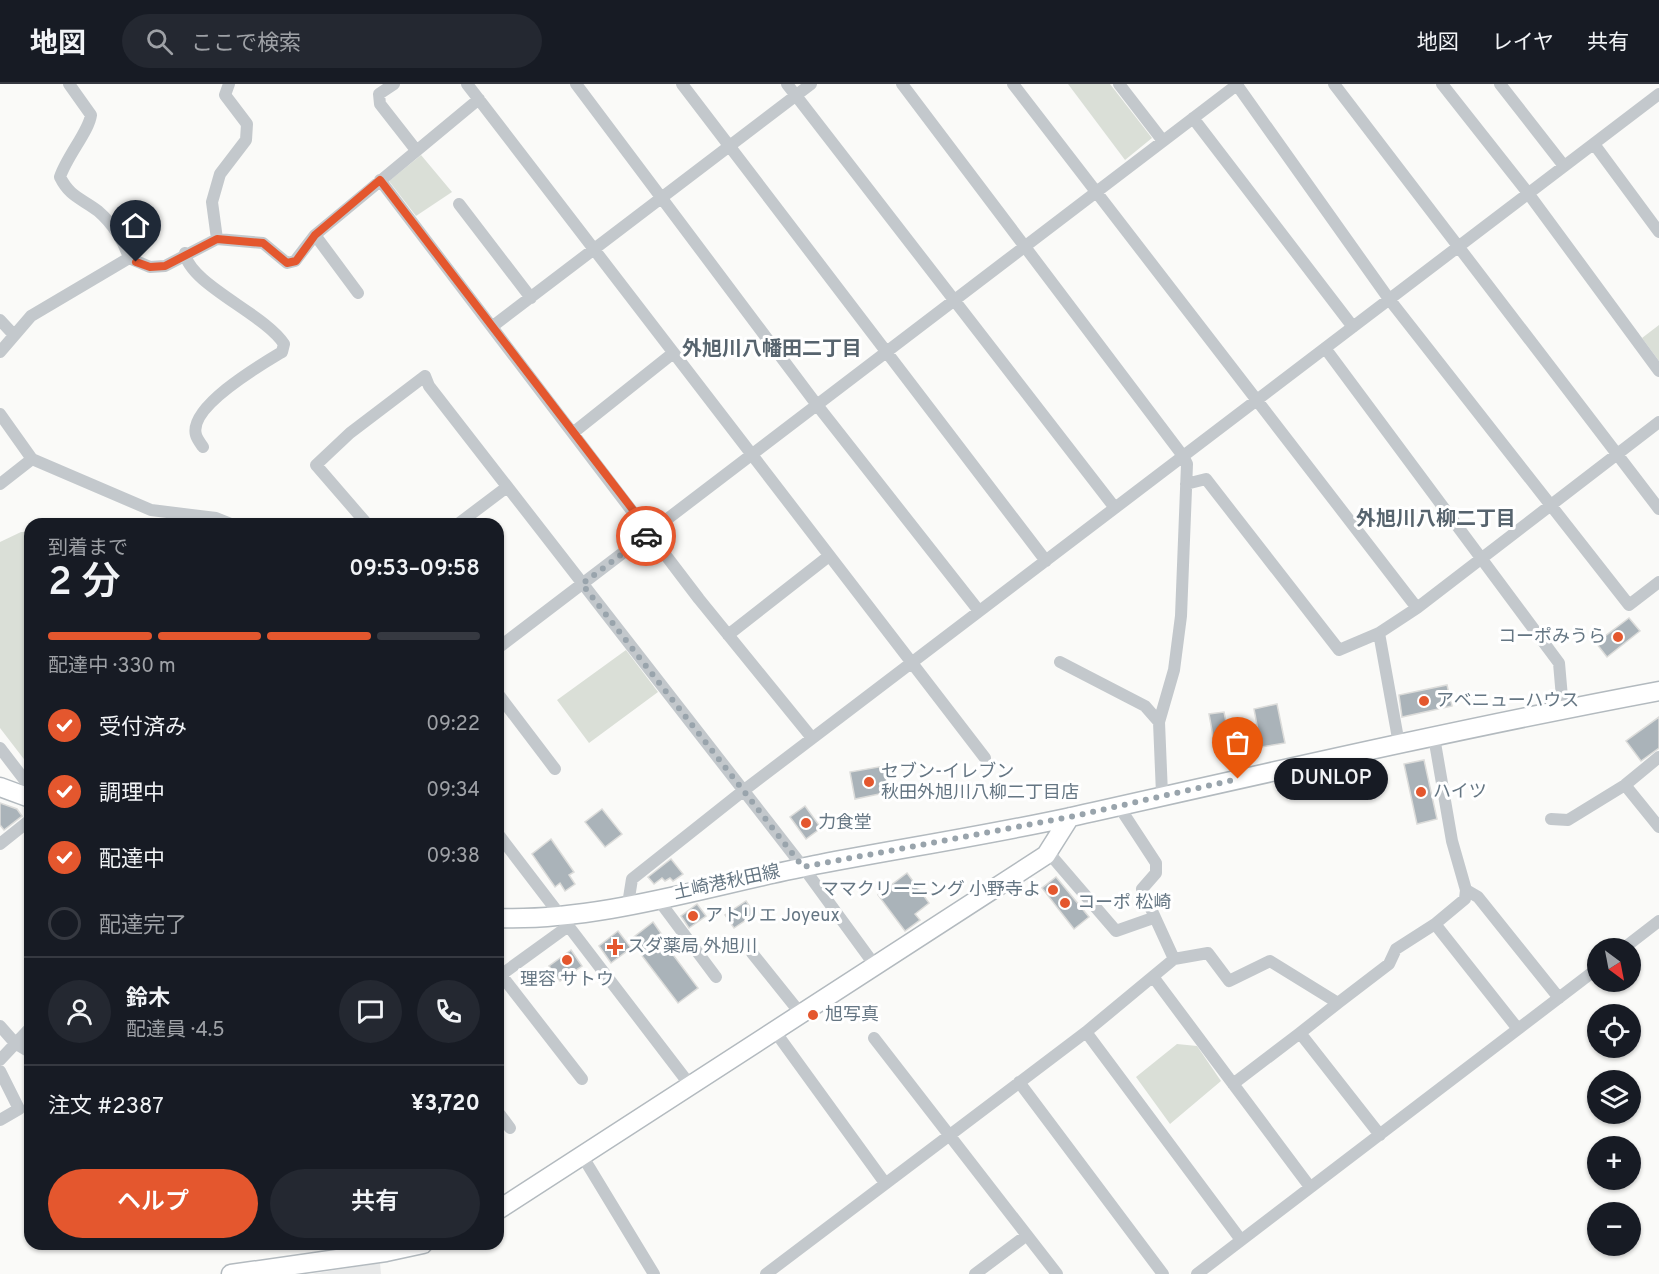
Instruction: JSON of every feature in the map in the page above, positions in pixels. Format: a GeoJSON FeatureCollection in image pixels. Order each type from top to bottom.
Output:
{"type":"FeatureCollection","features":[{"type":"Feature","properties":{"kind":"main road","name":"土崎港秋田線"},"geometry":{"type":"LineString","coordinates":[[504,918],[564,921],[627,904],[803,867],[1070,817],[1162,794],[1563,709],[1659,691]]}},
{"type":"Feature","properties":{"kind":"main road"},"geometry":{"type":"LineString","coordinates":[[0,787],[24,796]]}},
{"type":"Feature","properties":{"kind":"main road"},"geometry":{"type":"LineString","coordinates":[[504,1206],[583,1157],[774,1030],[876,967],[1048,852],[1070,817]]}},
{"type":"Feature","properties":{"kind":"main road"},"geometry":{"type":"LineString","coordinates":[[231,1274],[371,1250]]}},
{"type":"Feature","properties":{"kind":"street"},"geometry":{"type":"LineString","coordinates":[[69,84],[92,115],[90,124],[76,143],[60,177],[67,190],[98,212],[115,230],[126,247],[129,258]]}},
{"type":"Feature","properties":{"kind":"street"},"geometry":{"type":"LineString","coordinates":[[217,239],[212,202],[220,174],[246,140],[247,124],[225,95],[229,84]]}},
{"type":"Feature","properties":{"kind":"street"},"geometry":{"type":"LineString","coordinates":[[394,84],[379,94],[380,104],[416,150]]}},
{"type":"Feature","properties":{"kind":"street"},"geometry":{"type":"LineString","coordinates":[[467,84],[985,759]]}},
{"type":"Feature","properties":{"kind":"street"},"geometry":{"type":"LineString","coordinates":[[576,84],[817,405],[979,611]]}},
{"type":"Feature","properties":{"kind":"street"},"geometry":{"type":"LineString","coordinates":[[682,84],[1046,561]]}},
{"type":"Feature","properties":{"kind":"street"},"geometry":{"type":"LineString","coordinates":[[787,84],[1115,508]]}},
{"type":"Feature","properties":{"kind":"street"},"geometry":{"type":"LineString","coordinates":[[493,326],[811,84]]}},
{"type":"Feature","properties":{"kind":"street"},"geometry":{"type":"LineString","coordinates":[[902,84],[1184,456],[1187,464],[1181,616],[1174,670],[1159,722],[1162,794]]}},
{"type":"Feature","properties":{"kind":"street"},"geometry":{"type":"LineString","coordinates":[[1013,84],[1417,608]]}},
{"type":"Feature","properties":{"kind":"street"},"geometry":{"type":"LineString","coordinates":[[1119,84],[1163,141]]}},
{"type":"Feature","properties":{"kind":"street"},"geometry":{"type":"LineString","coordinates":[[1334,84],[1659,509]]}},
{"type":"Feature","properties":{"kind":"street"},"geometry":{"type":"LineString","coordinates":[[1442,84],[1528,193],[1659,371]]}},
{"type":"Feature","properties":{"kind":"street"},"geometry":{"type":"LineString","coordinates":[[1500,84],[1564,166]]}},
{"type":"Feature","properties":{"kind":"street"},"geometry":{"type":"LineString","coordinates":[[504,643],[1234,85],[1389,299],[1629,605],[1659,582]]}},
{"type":"Feature","properties":{"kind":"street"},"geometry":{"type":"LineString","coordinates":[[627,904],[632,879],[743,791],[1659,94]]}},
{"type":"Feature","properties":{"kind":"street"},"geometry":{"type":"LineString","coordinates":[[129,258],[150,267],[165,266],[185,253],[217,239],[263,243],[287,263],[296,261],[315,235],[479,99]]}},
{"type":"Feature","properties":{"kind":"street"},"geometry":{"type":"LineString","coordinates":[[1193,118],[1353,327]]}},
{"type":"Feature","properties":{"kind":"street"},"geometry":{"type":"LineString","coordinates":[[1594,144],[1659,232]]}},
{"type":"Feature","properties":{"kind":"street"},"geometry":{"type":"LineString","coordinates":[[380,180],[728,634],[813,738]]}},
{"type":"Feature","properties":{"kind":"street"},"geometry":{"type":"LineString","coordinates":[[459,204],[531,298]]}},
{"type":"Feature","properties":{"kind":"street"},"geometry":{"type":"LineString","coordinates":[[315,235],[358,293]]}},
{"type":"Feature","properties":{"kind":"street"},"geometry":{"type":"LineString","coordinates":[[185,253],[186,261],[210,286],[242,306],[284,344],[282,352],[235,381],[208,407],[196,423],[195,435],[203,447]]}},
{"type":"Feature","properties":{"kind":"street"},"geometry":{"type":"LineString","coordinates":[[0,352],[13,334],[38,312],[129,258]]}},
{"type":"Feature","properties":{"kind":"street"},"geometry":{"type":"LineString","coordinates":[[0,320],[13,334]]}},
{"type":"Feature","properties":{"kind":"street"},"geometry":{"type":"LineString","coordinates":[[1326,348],[1559,663],[1563,709]]}},
{"type":"Feature","properties":{"kind":"street"},"geometry":{"type":"LineString","coordinates":[[574,432],[672,354]]}},
{"type":"Feature","properties":{"kind":"street"},"geometry":{"type":"LineString","coordinates":[[362,518],[316,465],[350,433],[424,376],[429,386],[803,867],[876,967]]}},
{"type":"Feature","properties":{"kind":"street"},"geometry":{"type":"LineString","coordinates":[[0,414],[32,459],[151,510],[216,518]]}},
{"type":"Feature","properties":{"kind":"street"},"geometry":{"type":"LineString","coordinates":[[1186,484],[1206,479],[1339,650],[1380,633],[1417,608],[1659,422]]}},
{"type":"Feature","properties":{"kind":"street"},"geometry":{"type":"LineString","coordinates":[[0,484],[32,459]]}},
{"type":"Feature","properties":{"kind":"street"},"geometry":{"type":"LineString","coordinates":[[466,518],[507,487]]}},
{"type":"Feature","properties":{"kind":"street"},"geometry":{"type":"LineString","coordinates":[[728,634],[830,556]]}},
{"type":"Feature","properties":{"kind":"street"},"geometry":{"type":"LineString","coordinates":[[1380,633],[1399,744]]}},
{"type":"Feature","properties":{"kind":"street"},"geometry":{"type":"LineString","coordinates":[[1060,662],[1145,706],[1159,722]]}},
{"type":"Feature","properties":{"kind":"street"},"geometry":{"type":"LineString","coordinates":[[504,702],[555,769]]}},
{"type":"Feature","properties":{"kind":"street"},"geometry":{"type":"LineString","coordinates":[[1233,1084],[1389,964],[1396,949],[1435,924],[1465,899],[1466,890],[1452,841],[1434,737]]}},
{"type":"Feature","properties":{"kind":"street"},"geometry":{"type":"LineString","coordinates":[[0,748],[24,779]]}},
{"type":"Feature","properties":{"kind":"street"},"geometry":{"type":"LineString","coordinates":[[1551,819],[1568,820],[1625,785],[1659,757]]}},
{"type":"Feature","properties":{"kind":"street"},"geometry":{"type":"LineString","coordinates":[[1625,785],[1659,828]]}},
{"type":"Feature","properties":{"kind":"street"},"geometry":{"type":"LineString","coordinates":[[1118,805],[1156,863],[1156,873],[1142,889],[1153,918],[1174,959]]}},
{"type":"Feature","properties":{"kind":"street"},"geometry":{"type":"LineString","coordinates":[[0,844],[24,825]]}},
{"type":"Feature","properties":{"kind":"street"},"geometry":{"type":"LineString","coordinates":[[504,842],[690,1085]]}},
{"type":"Feature","properties":{"kind":"street"},"geometry":{"type":"LineString","coordinates":[[1048,852],[1116,931],[1153,918]]}},
{"type":"Feature","properties":{"kind":"street"},"geometry":{"type":"LineString","coordinates":[[1466,890],[1478,897],[1559,998]]}},
{"type":"Feature","properties":{"kind":"street"},"geometry":{"type":"LineString","coordinates":[[657,898],[716,976]]}},
{"type":"Feature","properties":{"kind":"street"},"geometry":{"type":"LineString","coordinates":[[504,970],[564,921]]}},
{"type":"Feature","properties":{"kind":"street"},"geometry":{"type":"LineString","coordinates":[[1637,938],[1659,921]]}},
{"type":"Feature","properties":{"kind":"street"},"geometry":{"type":"LineString","coordinates":[[1435,924],[1518,1029]]}},
{"type":"Feature","properties":{"kind":"street"},"geometry":{"type":"LineString","coordinates":[[752,953],[801,1014]]}},
{"type":"Feature","properties":{"kind":"street"},"geometry":{"type":"LineString","coordinates":[[766,1274],[1086,1032],[1154,978],[1174,959],[1208,953],[1229,981],[1270,961],[1338,1003]]}},
{"type":"Feature","properties":{"kind":"street"},"geometry":{"type":"LineString","coordinates":[[1197,1274],[1587,976]]}},
{"type":"Feature","properties":{"kind":"street"},"geometry":{"type":"LineString","coordinates":[[1154,978],[1310,1187]]}},
{"type":"Feature","properties":{"kind":"street"},"geometry":{"type":"LineString","coordinates":[[504,980],[582,1079]]}},
{"type":"Feature","properties":{"kind":"street"},"geometry":{"type":"LineString","coordinates":[[0,1026],[15,1043],[24,1048]]}},
{"type":"Feature","properties":{"kind":"street"},"geometry":{"type":"LineString","coordinates":[[774,1030],[885,1183]]}},
{"type":"Feature","properties":{"kind":"street"},"geometry":{"type":"LineString","coordinates":[[1086,1032],[1241,1240]]}},
{"type":"Feature","properties":{"kind":"street"},"geometry":{"type":"LineString","coordinates":[[0,1060],[24,1034]]}},
{"type":"Feature","properties":{"kind":"street"},"geometry":{"type":"LineString","coordinates":[[1300,1034],[1380,1135]]}},
{"type":"Feature","properties":{"kind":"street"},"geometry":{"type":"LineString","coordinates":[[874,1038],[1058,1274]]}},
{"type":"Feature","properties":{"kind":"street"},"geometry":{"type":"LineString","coordinates":[[0,1071],[19,1109],[0,1120]]}},
{"type":"Feature","properties":{"kind":"street"},"geometry":{"type":"LineString","coordinates":[[1018,1082],[1163,1274]]}},
{"type":"Feature","properties":{"kind":"street"},"geometry":{"type":"LineString","coordinates":[[504,1120],[510,1128]]}},
{"type":"Feature","properties":{"kind":"street"},"geometry":{"type":"LineString","coordinates":[[583,1157],[654,1274]]}},
{"type":"Feature","properties":{"kind":"street"},"geometry":{"type":"LineString","coordinates":[[975,1274],[1027,1235]]}},
{"type":"Feature","properties":{"kind":"shaded area"},"geometry":{"type":"Polygon","coordinates":[[[1068,84],[1110,84],[1152,138],[1125,160],[1068,84]]]}},
{"type":"Feature","properties":{"kind":"shaded area"},"geometry":{"type":"Polygon","coordinates":[[[421,155],[452,192],[416,216],[389,181],[421,155]]]}},
{"type":"Feature","properties":{"kind":"shaded area"},"geometry":{"type":"Polygon","coordinates":[[[1659,325],[1659,361],[1642,338],[1659,325]]]}},
{"type":"Feature","properties":{"kind":"shaded area"},"geometry":{"type":"Polygon","coordinates":[[[24,532],[24,759],[0,728],[0,542],[24,532]]]}},
{"type":"Feature","properties":{"kind":"shaded area"},"geometry":{"type":"Polygon","coordinates":[[[626,650],[658,692],[589,743],[557,700],[626,650]]]}},
{"type":"Feature","properties":{"kind":"shaded area"},"geometry":{"type":"Polygon","coordinates":[[[1177,1044],[1197,1046],[1221,1081],[1170,1124],[1136,1077],[1177,1044]]]}},
{"type":"Feature","properties":{"kind":"shaded area"},"geometry":{"type":"Polygon","coordinates":[[[380,1263],[381,1274],[310,1274],[380,1263]]]}},
{"type":"Feature","properties":{"kind":"building","name":"コーポみうら"},"geometry":{"type":"Polygon","coordinates":[[[1629,618],[1640,631],[1607,657],[1596,643],[1629,618]]]}},
{"type":"Feature","properties":{"kind":"building","name":"アベニューハウス"},"geometry":{"type":"Polygon","coordinates":[[[1447,685],[1452,706],[1402,717],[1399,695],[1447,685]]]}},
{"type":"Feature","properties":{"kind":"building"},"geometry":{"type":"Polygon","coordinates":[[[1277,704],[1285,743],[1261,747],[1254,709],[1277,704]]]}},
{"type":"Feature","properties":{"kind":"building"},"geometry":{"type":"Polygon","coordinates":[[[1224,712],[1227,727],[1235,725],[1240,753],[1226,755],[1224,740],[1214,742],[1209,714],[1224,712]]]}},
{"type":"Feature","properties":{"kind":"building"},"geometry":{"type":"Polygon","coordinates":[[[1659,717],[1659,748],[1641,761],[1626,741],[1659,717]]]}},
{"type":"Feature","properties":{"kind":"building","name":"ハイツ"},"geometry":{"type":"Polygon","coordinates":[[[1424,760],[1437,819],[1417,824],[1404,764],[1424,760]]]}},
{"type":"Feature","properties":{"kind":"building","name":"セブン-イレブン 秋田外旭川八柳二丁目店"},"geometry":{"type":"Polygon","coordinates":[[[884,766],[889,792],[855,799],[850,772],[884,766]]]}},
{"type":"Feature","properties":{"kind":"building"},"geometry":{"type":"Polygon","coordinates":[[[0,803],[17,809],[22,816],[4,830],[0,825],[0,803]]]}},
{"type":"Feature","properties":{"kind":"building","name":"力食堂"},"geometry":{"type":"Polygon","coordinates":[[[805,806],[821,828],[806,839],[790,817],[805,806]]]}},
{"type":"Feature","properties":{"kind":"building"},"geometry":{"type":"Polygon","coordinates":[[[602,809],[622,834],[605,847],[585,822],[602,809]]]}},
{"type":"Feature","properties":{"kind":"building"},"geometry":{"type":"Polygon","coordinates":[[[551,839],[574,872],[569,875],[575,884],[565,891],[560,883],[555,887],[532,854],[551,839]]]}},
{"type":"Feature","properties":{"kind":"building"},"geometry":{"type":"Polygon","coordinates":[[[671,859],[683,874],[673,881],[670,878],[665,881],[662,878],[654,884],[648,877],[671,859]]]}},
{"type":"Feature","properties":{"kind":"building"},"geometry":{"type":"Polygon","coordinates":[[[907,873],[929,903],[915,914],[920,920],[905,931],[878,895],[907,873]]]}},
{"type":"Feature","properties":{"kind":"building","name":"コーポ 松崎"},"geometry":{"type":"Polygon","coordinates":[[[1056,877],[1089,917],[1074,929],[1042,888],[1056,877]]]}},
{"type":"Feature","properties":{"kind":"building"},"geometry":{"type":"Polygon","coordinates":[[[746,901],[755,914],[734,928],[725,915],[746,901]]]}},
{"type":"Feature","properties":{"kind":"building","name":"アトリエ Joyeux"},"geometry":{"type":"Polygon","coordinates":[[[697,904],[706,916],[689,928],[681,916],[697,904]]]}},
{"type":"Feature","properties":{"kind":"building"},"geometry":{"type":"Polygon","coordinates":[[[653,922],[667,942],[665,944],[698,988],[678,1003],[630,940],[653,922]]]}},
{"type":"Feature","properties":{"kind":"building","name":"スダ薬局 外旭川"},"geometry":{"type":"Polygon","coordinates":[[[618,931],[631,948],[611,963],[599,946],[618,931]]]}},
{"type":"Feature","properties":{"kind":"building","name":"理容 サトウ"},"geometry":{"type":"Polygon","coordinates":[[[571,950],[582,966],[560,981],[549,966],[571,950]]]}},
{"type":"Feature","properties":{"kind":"way so far"},"geometry":{"type":"LineString","coordinates":[[646,536],[582,584],[803,867],[1070,817],[1162,794],[1238,779]]}},
{"type":"Feature","properties":{"kind":"place","name":"コーポみうら"},"geometry":{"type":"Point","coordinates":[1618,637]}},
{"type":"Feature","properties":{"kind":"place","name":"アベニューハウス"},"geometry":{"type":"Point","coordinates":[1424,701]}},
{"type":"Feature","properties":{"kind":"place","name":"DUNLOP"},"geometry":{"type":"Point","coordinates":[1238,779]}},
{"type":"Feature","properties":{"kind":"place","name":"セブン-イレブン 秋田外旭川八柳二丁目店"},"geometry":{"type":"Point","coordinates":[869,782]}},
{"type":"Feature","properties":{"kind":"place","name":"ハイツ"},"geometry":{"type":"Point","coordinates":[1421,792]}},
{"type":"Feature","properties":{"kind":"place","name":"力食堂"},"geometry":{"type":"Point","coordinates":[806,823]}},
{"type":"Feature","properties":{"kind":"place","name":"ママクリーニング 小野寺よ"},"geometry":{"type":"Point","coordinates":[1053,890]}},
{"type":"Feature","properties":{"kind":"place","name":"コーポ 松崎"},"geometry":{"type":"Point","coordinates":[1065,903]}},
{"type":"Feature","properties":{"kind":"place","name":"アトリエ Joyeux"},"geometry":{"type":"Point","coordinates":[693,916]}},
{"type":"Feature","properties":{"kind":"place","name":"スダ薬局 外旭川"},"geometry":{"type":"Point","coordinates":[615,947]}},
{"type":"Feature","properties":{"kind":"place","name":"理容 サトウ"},"geometry":{"type":"Point","coordinates":[567,960]}},
{"type":"Feature","properties":{"kind":"place","name":"旭写真"},"geometry":{"type":"Point","coordinates":[813,1015]}},
{"type":"Feature","properties":{"kind":"district","name":"外旭川八幡田二丁目"},"geometry":{"type":"Point","coordinates":[772,350]}},
{"type":"Feature","properties":{"kind":"district","name":"外旭川八柳二丁目"},"geometry":{"type":"Point","coordinates":[1436,520]}},
{"type":"Feature","properties":{"kind":"route"},"geometry":{"type":"LineString","coordinates":[[136,262],[150,267],[165,266],[185,253],[217,239],[263,243],[287,263],[296,261],[315,235],[380,180],[650,532],[646,536]]}}]}
